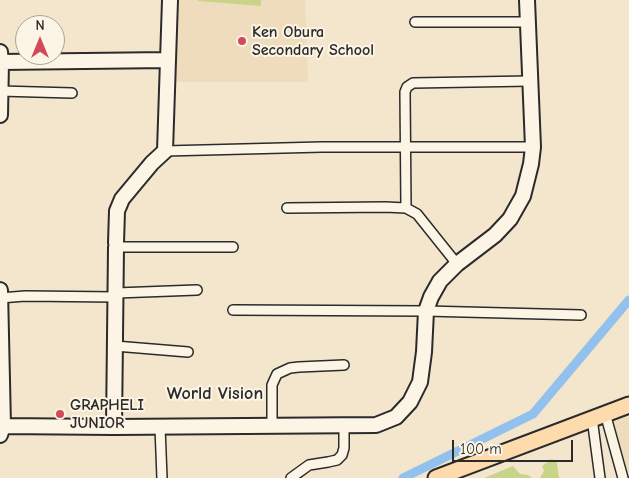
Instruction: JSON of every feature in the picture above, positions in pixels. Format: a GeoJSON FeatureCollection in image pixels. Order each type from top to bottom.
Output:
{"type":"FeatureCollection","features":[{"type":"Feature","properties":{"kind":"main road"},"geometry":{"type":"LineString","coordinates":[[436,478],[629,405]]}},
{"type":"Feature","properties":{"kind":"street"},"geometry":{"type":"LineString","coordinates":[[165,151],[170,0]]}},
{"type":"Feature","properties":{"kind":"street"},"geometry":{"type":"LineString","coordinates":[[0,290],[1,430],[376,425],[396,417],[410,402],[420,382],[426,311],[440,281],[457,264],[495,235],[510,219],[523,196],[533,147],[528,0]]}},
{"type":"Feature","properties":{"kind":"street"},"geometry":{"type":"LineString","coordinates":[[415,22],[528,22]]}},
{"type":"Feature","properties":{"kind":"street"},"geometry":{"type":"LineString","coordinates":[[0,116],[1,57],[168,60]]}},
{"type":"Feature","properties":{"kind":"street"},"geometry":{"type":"LineString","coordinates":[[406,208],[405,92],[409,84],[530,81]]}},
{"type":"Feature","properties":{"kind":"street"},"geometry":{"type":"LineString","coordinates":[[0,91],[72,93]]}},
{"type":"Feature","properties":{"kind":"street"},"geometry":{"type":"LineString","coordinates":[[114,427],[117,211],[122,199],[152,163],[165,151],[322,147],[533,147]]}},
{"type":"Feature","properties":{"kind":"street"},"geometry":{"type":"LineString","coordinates":[[287,208],[406,208],[416,214],[457,264]]}},
{"type":"Feature","properties":{"kind":"street"},"geometry":{"type":"LineString","coordinates":[[116,245],[233,247]]}},
{"type":"Feature","properties":{"kind":"street"},"geometry":{"type":"LineString","coordinates":[[0,298],[116,295],[197,290]]}},
{"type":"Feature","properties":{"kind":"street"},"geometry":{"type":"LineString","coordinates":[[233,310],[426,311],[581,315]]}},
{"type":"Feature","properties":{"kind":"street"},"geometry":{"type":"LineString","coordinates":[[115,346],[188,352]]}},
{"type":"Feature","properties":{"kind":"street"},"geometry":{"type":"LineString","coordinates":[[272,426],[272,385],[277,374],[299,366],[344,365]]}},
{"type":"Feature","properties":{"kind":"street"},"geometry":{"type":"LineString","coordinates":[[599,416],[600,478]]}},
{"type":"Feature","properties":{"kind":"street"},"geometry":{"type":"LineString","coordinates":[[599,416],[624,478]]}},
{"type":"Feature","properties":{"kind":"street"},"geometry":{"type":"LineString","coordinates":[[291,478],[308,465],[328,462],[342,455],[344,448],[344,425]]}},
{"type":"Feature","properties":{"kind":"street"},"geometry":{"type":"LineString","coordinates":[[160,427],[162,478]]}},
{"type":"Feature","properties":{"kind":"shaded area","name":"Ken Obura Secondary School"},"geometry":{"type":"Polygon","coordinates":[[[178,0],[305,0],[308,82],[176,82],[178,0]]]}},
{"type":"Feature","properties":{"kind":"shaded area"},"geometry":{"type":"Polygon","coordinates":[[[629,416],[629,475],[613,422],[629,416]]]}},
{"type":"Feature","properties":{"kind":"green space"},"geometry":{"type":"Polygon","coordinates":[[[261,0],[261,6],[198,1],[261,0]]]}},
{"type":"Feature","properties":{"kind":"green space"},"geometry":{"type":"Polygon","coordinates":[[[552,459],[557,463],[559,478],[540,478],[544,471],[542,466],[552,459]]]}},
{"type":"Feature","properties":{"kind":"green space"},"geometry":{"type":"Polygon","coordinates":[[[513,466],[520,474],[528,475],[532,478],[484,478],[513,466]]]}},
{"type":"Feature","properties":{"kind":"waterway"},"geometry":{"type":"LineString","coordinates":[[403,478],[533,414],[629,300]]}},
{"type":"Feature","properties":{"kind":"place","name":"Ken Obura Secondary School"},"geometry":{"type":"Point","coordinates":[242,41]}},
{"type":"Feature","properties":{"kind":"place","name":"GRAPHELI JUNIOR"},"geometry":{"type":"Point","coordinates":[60,414]}},
{"type":"Feature","properties":{"kind":"district","name":"World Vision"},"geometry":{"type":"Point","coordinates":[215,394]}}]}
